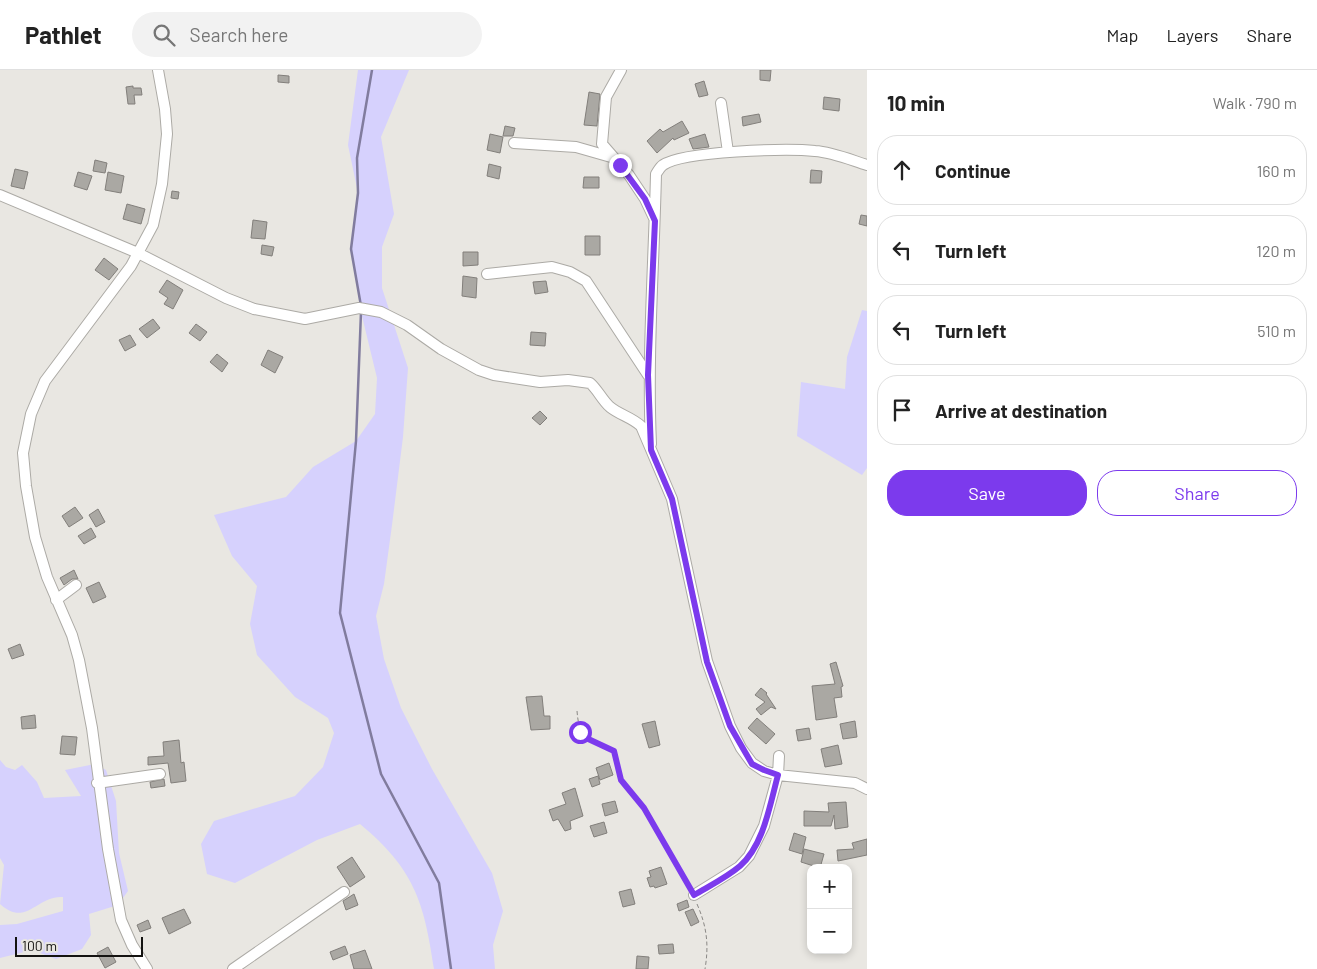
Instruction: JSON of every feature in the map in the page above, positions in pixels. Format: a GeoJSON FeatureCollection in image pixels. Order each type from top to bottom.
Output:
{"type":"FeatureCollection","features":[{"type":"Feature","properties":{"kind":"street"},"geometry":{"type":"LineString","coordinates":[[147,969],[132,945],[121,920],[98,783],[92,728],[79,660],[72,635],[56,600],[35,537],[26,486],[23,453],[31,414],[45,381],[138,253],[153,225],[162,184],[167,134],[158,70]]}},
{"type":"Feature","properties":{"kind":"street"},"geometry":{"type":"LineString","coordinates":[[621,70],[606,97],[602,144],[612,158],[629,175],[640,191],[655,221]]}},
{"type":"Feature","properties":{"kind":"street"},"geometry":{"type":"LineString","coordinates":[[720,103],[728,152]]}},
{"type":"Feature","properties":{"kind":"street"},"geometry":{"type":"LineString","coordinates":[[514,143],[576,147],[612,158]]}},
{"type":"Feature","properties":{"kind":"street"},"geometry":{"type":"LineString","coordinates":[[651,450],[648,375],[656,174],[662,166],[674,160],[728,152],[816,150],[867,165]]}},
{"type":"Feature","properties":{"kind":"street"},"geometry":{"type":"LineString","coordinates":[[0,195],[138,253],[226,298],[254,309],[304,319],[359,308],[381,312],[400,321],[449,353],[494,375],[540,382],[568,380],[590,382],[608,405],[634,419],[640,426],[672,499],[707,662],[730,726],[752,764],[778,775],[854,782],[867,789]]}},
{"type":"Feature","properties":{"kind":"street"},"geometry":{"type":"LineString","coordinates":[[487,274],[552,267],[570,272],[586,281],[648,375]]}},
{"type":"Feature","properties":{"kind":"street"},"geometry":{"type":"LineString","coordinates":[[56,600],[76,585]]}},
{"type":"Feature","properties":{"kind":"street"},"geometry":{"type":"LineString","coordinates":[[694,895],[739,867],[749,856],[764,826],[778,775],[779,756]]}},
{"type":"Feature","properties":{"kind":"street"},"geometry":{"type":"LineString","coordinates":[[98,783],[160,774]]}},
{"type":"Feature","properties":{"kind":"street"},"geometry":{"type":"LineString","coordinates":[[233,969],[344,892]]}},
{"type":"Feature","properties":{"kind":"path"},"geometry":{"type":"LineString","coordinates":[[577,711],[578,726],[584,737],[614,751],[621,780],[644,808],[694,895],[706,925],[708,951],[705,969]]}},
{"type":"Feature","properties":{"kind":"shaded area"},"geometry":{"type":"Polygon","coordinates":[[[358,70],[409,70],[381,137],[394,214],[382,247],[382,288],[408,368],[403,437],[392,525],[384,584],[376,616],[384,659],[401,708],[432,769],[492,873],[503,911],[493,945],[495,969],[434,969],[426,924],[420,905],[405,872],[378,840],[360,824],[317,840],[235,883],[207,874],[201,844],[214,821],[295,796],[323,767],[334,733],[328,718],[295,697],[257,655],[250,624],[257,586],[232,556],[214,515],[286,497],[313,467],[356,441],[375,414],[377,378],[361,312],[351,249],[358,193],[348,145],[358,70]]]}},
{"type":"Feature","properties":{"kind":"shaded area"},"geometry":{"type":"Polygon","coordinates":[[[862,310],[867,311],[867,468],[862,475],[797,436],[801,382],[845,389],[847,357],[862,310]]]}},
{"type":"Feature","properties":{"kind":"shaded area"},"geometry":{"type":"Polygon","coordinates":[[[0,760],[6,767],[15,770],[22,765],[37,782],[44,798],[81,796],[65,770],[95,764],[106,770],[116,801],[119,853],[128,891],[118,905],[89,914],[91,935],[82,949],[56,959],[32,950],[0,958],[0,925],[17,924],[63,911],[63,897],[54,898],[25,912],[17,913],[9,911],[0,904],[4,865],[0,858],[0,760]]]}},
{"type":"Feature","properties":{"kind":"building"},"geometry":{"type":"Polygon","coordinates":[[[760,70],[771,70],[770,81],[760,80],[760,70]]]}},
{"type":"Feature","properties":{"kind":"building"},"geometry":{"type":"Polygon","coordinates":[[[278,75],[289,76],[289,83],[278,82],[278,75]]]}},
{"type":"Feature","properties":{"kind":"building"},"geometry":{"type":"Polygon","coordinates":[[[704,81],[708,95],[699,97],[695,84],[704,81]]]}},
{"type":"Feature","properties":{"kind":"building"},"geometry":{"type":"Polygon","coordinates":[[[133,86],[133,88],[141,88],[142,95],[134,95],[135,104],[128,104],[126,87],[133,86]]]}},
{"type":"Feature","properties":{"kind":"building"},"geometry":{"type":"Polygon","coordinates":[[[589,92],[600,94],[597,126],[584,125],[589,92]]]}},
{"type":"Feature","properties":{"kind":"building"},"geometry":{"type":"Polygon","coordinates":[[[824,97],[840,99],[839,111],[823,109],[824,97]]]}},
{"type":"Feature","properties":{"kind":"building"},"geometry":{"type":"Polygon","coordinates":[[[759,114],[761,122],[743,126],[742,117],[759,114]]]}},
{"type":"Feature","properties":{"kind":"building"},"geometry":{"type":"Polygon","coordinates":[[[682,121],[689,133],[674,140],[673,138],[657,153],[647,141],[660,129],[663,132],[682,121]]]}},
{"type":"Feature","properties":{"kind":"building"},"geometry":{"type":"Polygon","coordinates":[[[505,126],[515,128],[513,136],[503,136],[505,126]]]}},
{"type":"Feature","properties":{"kind":"building"},"geometry":{"type":"Polygon","coordinates":[[[490,134],[503,137],[500,153],[487,150],[490,134]]]}},
{"type":"Feature","properties":{"kind":"building"},"geometry":{"type":"Polygon","coordinates":[[[705,134],[709,147],[693,149],[689,139],[705,134]]]}},
{"type":"Feature","properties":{"kind":"building"},"geometry":{"type":"Polygon","coordinates":[[[95,160],[107,163],[105,173],[93,171],[95,160]]]}},
{"type":"Feature","properties":{"kind":"building"},"geometry":{"type":"Polygon","coordinates":[[[489,164],[501,167],[499,179],[487,176],[489,164]]]}},
{"type":"Feature","properties":{"kind":"building"},"geometry":{"type":"Polygon","coordinates":[[[15,169],[28,172],[24,189],[11,186],[15,169]]]}},
{"type":"Feature","properties":{"kind":"building"},"geometry":{"type":"Polygon","coordinates":[[[811,170],[822,171],[821,183],[810,183],[811,170]]]}},
{"type":"Feature","properties":{"kind":"building"},"geometry":{"type":"Polygon","coordinates":[[[78,172],[92,176],[87,190],[74,186],[78,172]]]}},
{"type":"Feature","properties":{"kind":"building"},"geometry":{"type":"Polygon","coordinates":[[[108,172],[124,176],[121,193],[105,190],[108,172]]]}},
{"type":"Feature","properties":{"kind":"building"},"geometry":{"type":"Polygon","coordinates":[[[584,177],[599,177],[599,188],[583,188],[584,177]]]}},
{"type":"Feature","properties":{"kind":"building"},"geometry":{"type":"Polygon","coordinates":[[[172,191],[179,192],[178,199],[171,198],[172,191]]]}},
{"type":"Feature","properties":{"kind":"building"},"geometry":{"type":"Polygon","coordinates":[[[127,204],[145,209],[141,224],[123,219],[127,204]]]}},
{"type":"Feature","properties":{"kind":"building"},"geometry":{"type":"Polygon","coordinates":[[[861,215],[867,216],[867,226],[859,224],[861,215]]]}},
{"type":"Feature","properties":{"kind":"building"},"geometry":{"type":"Polygon","coordinates":[[[253,220],[267,222],[265,239],[251,238],[253,220]]]}},
{"type":"Feature","properties":{"kind":"building"},"geometry":{"type":"Polygon","coordinates":[[[585,236],[600,236],[600,255],[585,255],[585,236]]]}},
{"type":"Feature","properties":{"kind":"building"},"geometry":{"type":"Polygon","coordinates":[[[262,245],[274,247],[272,256],[261,254],[262,245]]]}},
{"type":"Feature","properties":{"kind":"building"},"geometry":{"type":"Polygon","coordinates":[[[463,252],[478,252],[478,265],[463,266],[463,252]]]}},
{"type":"Feature","properties":{"kind":"building"},"geometry":{"type":"Polygon","coordinates":[[[104,258],[118,269],[109,280],[95,270],[104,258]]]}},
{"type":"Feature","properties":{"kind":"building"},"geometry":{"type":"Polygon","coordinates":[[[463,276],[477,278],[476,298],[462,296],[463,276]]]}},
{"type":"Feature","properties":{"kind":"building"},"geometry":{"type":"Polygon","coordinates":[[[167,280],[183,290],[173,309],[164,304],[168,298],[159,292],[167,280]]]}},
{"type":"Feature","properties":{"kind":"building"},"geometry":{"type":"Polygon","coordinates":[[[546,281],[548,292],[535,294],[533,282],[546,281]]]}},
{"type":"Feature","properties":{"kind":"building"},"geometry":{"type":"Polygon","coordinates":[[[153,319],[160,328],[147,338],[139,329],[153,319]]]}},
{"type":"Feature","properties":{"kind":"building"},"geometry":{"type":"Polygon","coordinates":[[[196,324],[207,332],[200,341],[189,333],[196,324]]]}},
{"type":"Feature","properties":{"kind":"building"},"geometry":{"type":"Polygon","coordinates":[[[531,332],[546,333],[545,346],[530,345],[531,332]]]}},
{"type":"Feature","properties":{"kind":"building"},"geometry":{"type":"Polygon","coordinates":[[[130,335],[136,345],[125,351],[119,340],[130,335]]]}},
{"type":"Feature","properties":{"kind":"building"},"geometry":{"type":"Polygon","coordinates":[[[268,350],[283,357],[275,373],[261,365],[268,350]]]}},
{"type":"Feature","properties":{"kind":"building"},"geometry":{"type":"Polygon","coordinates":[[[217,354],[228,363],[222,372],[210,362],[217,354]]]}},
{"type":"Feature","properties":{"kind":"building"},"geometry":{"type":"Polygon","coordinates":[[[540,411],[547,418],[540,425],[532,418],[540,411]]]}},
{"type":"Feature","properties":{"kind":"building"},"geometry":{"type":"Polygon","coordinates":[[[75,507],[83,518],[69,527],[62,516],[75,507]]]}},
{"type":"Feature","properties":{"kind":"building"},"geometry":{"type":"Polygon","coordinates":[[[98,509],[105,522],[96,527],[89,515],[98,509]]]}},
{"type":"Feature","properties":{"kind":"building"},"geometry":{"type":"Polygon","coordinates":[[[91,528],[96,537],[84,544],[78,536],[91,528]]]}},
{"type":"Feature","properties":{"kind":"building"},"geometry":{"type":"Polygon","coordinates":[[[74,570],[78,579],[72,579],[64,585],[60,578],[74,570]]]}},
{"type":"Feature","properties":{"kind":"building"},"geometry":{"type":"Polygon","coordinates":[[[99,582],[106,597],[93,603],[86,588],[99,582]]]}},
{"type":"Feature","properties":{"kind":"building"},"geometry":{"type":"Polygon","coordinates":[[[20,644],[24,655],[12,659],[8,649],[20,644]]]}},
{"type":"Feature","properties":{"kind":"building"},"geometry":{"type":"Polygon","coordinates":[[[836,662],[843,686],[841,687],[842,697],[834,698],[837,717],[816,720],[812,686],[835,684],[830,664],[836,662]]]}},
{"type":"Feature","properties":{"kind":"building"},"geometry":{"type":"Polygon","coordinates":[[[761,688],[767,693],[776,709],[771,707],[761,715],[756,709],[765,702],[755,695],[761,688]]]}},
{"type":"Feature","properties":{"kind":"building"},"geometry":{"type":"Polygon","coordinates":[[[542,696],[544,716],[550,716],[550,729],[531,730],[526,697],[542,696]]]}},
{"type":"Feature","properties":{"kind":"building"},"geometry":{"type":"Polygon","coordinates":[[[35,715],[36,728],[22,729],[21,717],[35,715]]]}},
{"type":"Feature","properties":{"kind":"building"},"geometry":{"type":"Polygon","coordinates":[[[757,718],[775,734],[766,744],[748,728],[757,718]]]}},
{"type":"Feature","properties":{"kind":"building"},"geometry":{"type":"Polygon","coordinates":[[[655,721],[660,745],[649,748],[642,724],[655,721]]]}},
{"type":"Feature","properties":{"kind":"building"},"geometry":{"type":"Polygon","coordinates":[[[855,721],[857,737],[843,739],[840,724],[855,721]]]}},
{"type":"Feature","properties":{"kind":"building"},"geometry":{"type":"Polygon","coordinates":[[[809,728],[811,739],[798,741],[796,730],[809,728]]]}},
{"type":"Feature","properties":{"kind":"building"},"geometry":{"type":"Polygon","coordinates":[[[62,736],[77,737],[75,755],[60,754],[62,736]]]}},
{"type":"Feature","properties":{"kind":"building"},"geometry":{"type":"Polygon","coordinates":[[[179,740],[181,763],[184,762],[186,781],[171,783],[168,763],[148,765],[148,757],[164,756],[163,742],[179,740]]]}},
{"type":"Feature","properties":{"kind":"building"},"geometry":{"type":"Polygon","coordinates":[[[838,745],[842,764],[825,767],[821,749],[838,745]]]}},
{"type":"Feature","properties":{"kind":"building"},"geometry":{"type":"Polygon","coordinates":[[[609,763],[613,775],[600,780],[596,768],[609,763]]]}},
{"type":"Feature","properties":{"kind":"building"},"geometry":{"type":"Polygon","coordinates":[[[598,776],[600,784],[592,787],[589,779],[598,776]]]}},
{"type":"Feature","properties":{"kind":"building"},"geometry":{"type":"Polygon","coordinates":[[[164,779],[165,786],[151,788],[150,782],[164,779]]]}},
{"type":"Feature","properties":{"kind":"building"},"geometry":{"type":"Polygon","coordinates":[[[575,788],[583,816],[570,821],[571,829],[565,831],[558,819],[553,821],[549,810],[566,804],[562,793],[575,788]]]}},
{"type":"Feature","properties":{"kind":"building"},"geometry":{"type":"Polygon","coordinates":[[[615,801],[618,812],[605,816],[602,804],[615,801]]]}},
{"type":"Feature","properties":{"kind":"building"},"geometry":{"type":"Polygon","coordinates":[[[846,802],[848,827],[835,829],[834,815],[831,826],[804,826],[804,811],[829,812],[828,803],[846,802]]]}},
{"type":"Feature","properties":{"kind":"building"},"geometry":{"type":"Polygon","coordinates":[[[604,822],[607,833],[594,837],[590,826],[604,822]]]}},
{"type":"Feature","properties":{"kind":"building"},"geometry":{"type":"Polygon","coordinates":[[[794,833],[806,837],[802,854],[789,850],[794,833]]]}},
{"type":"Feature","properties":{"kind":"building"},"geometry":{"type":"Polygon","coordinates":[[[867,839],[867,855],[838,861],[837,850],[854,849],[852,843],[867,839]]]}},
{"type":"Feature","properties":{"kind":"building"},"geometry":{"type":"Polygon","coordinates":[[[804,849],[824,854],[821,864],[801,862],[804,849]]]}},
{"type":"Feature","properties":{"kind":"building"},"geometry":{"type":"Polygon","coordinates":[[[352,857],[365,877],[350,887],[337,867],[352,857]]]}},
{"type":"Feature","properties":{"kind":"building"},"geometry":{"type":"Polygon","coordinates":[[[661,867],[667,884],[655,888],[654,886],[650,887],[647,878],[651,877],[649,871],[661,867]]]}},
{"type":"Feature","properties":{"kind":"building"},"geometry":{"type":"Polygon","coordinates":[[[631,889],[635,904],[623,907],[619,892],[631,889]]]}},
{"type":"Feature","properties":{"kind":"building"},"geometry":{"type":"Polygon","coordinates":[[[354,894],[358,905],[346,910],[343,901],[354,894]]]}},
{"type":"Feature","properties":{"kind":"building"},"geometry":{"type":"Polygon","coordinates":[[[687,900],[689,907],[679,911],[677,904],[687,900]]]}},
{"type":"Feature","properties":{"kind":"building"},"geometry":{"type":"Polygon","coordinates":[[[184,909],[191,923],[169,934],[162,918],[184,909]]]}},
{"type":"Feature","properties":{"kind":"building"},"geometry":{"type":"Polygon","coordinates":[[[693,909],[699,922],[691,926],[685,912],[693,909]]]}},
{"type":"Feature","properties":{"kind":"building"},"geometry":{"type":"Polygon","coordinates":[[[148,920],[151,928],[140,932],[137,925],[148,920]]]}},
{"type":"Feature","properties":{"kind":"building"},"geometry":{"type":"Polygon","coordinates":[[[673,944],[674,953],[659,954],[658,945],[673,944]]]}},
{"type":"Feature","properties":{"kind":"building"},"geometry":{"type":"Polygon","coordinates":[[[345,946],[348,954],[333,960],[330,952],[345,946]]]}},
{"type":"Feature","properties":{"kind":"building"},"geometry":{"type":"Polygon","coordinates":[[[108,947],[116,962],[105,968],[97,953],[108,947]]]}},
{"type":"Feature","properties":{"kind":"building"},"geometry":{"type":"Polygon","coordinates":[[[365,950],[372,969],[354,969],[350,955],[365,950]]]}},
{"type":"Feature","properties":{"kind":"building"},"geometry":{"type":"Polygon","coordinates":[[[637,956],[649,957],[648,969],[636,969],[637,956]]]}},
{"type":"Feature","properties":{"kind":"waterway"},"geometry":{"type":"LineString","coordinates":[[361,306],[351,249],[358,193],[357,158],[372,70]]}},
{"type":"Feature","properties":{"kind":"waterway"},"geometry":{"type":"LineString","coordinates":[[361,312],[356,441],[340,613],[381,774],[439,883],[451,969]]}},
{"type":"Feature","properties":{"kind":"route"},"geometry":{"type":"LineString","coordinates":[[580,732],[584,737],[606,745],[614,751],[617,756],[621,780],[644,808],[694,895],[739,867],[749,856],[764,826],[778,775],[752,764],[741,748],[730,726],[707,662],[672,499],[651,450],[648,375],[655,221],[645,199],[620,165]]}}]}
